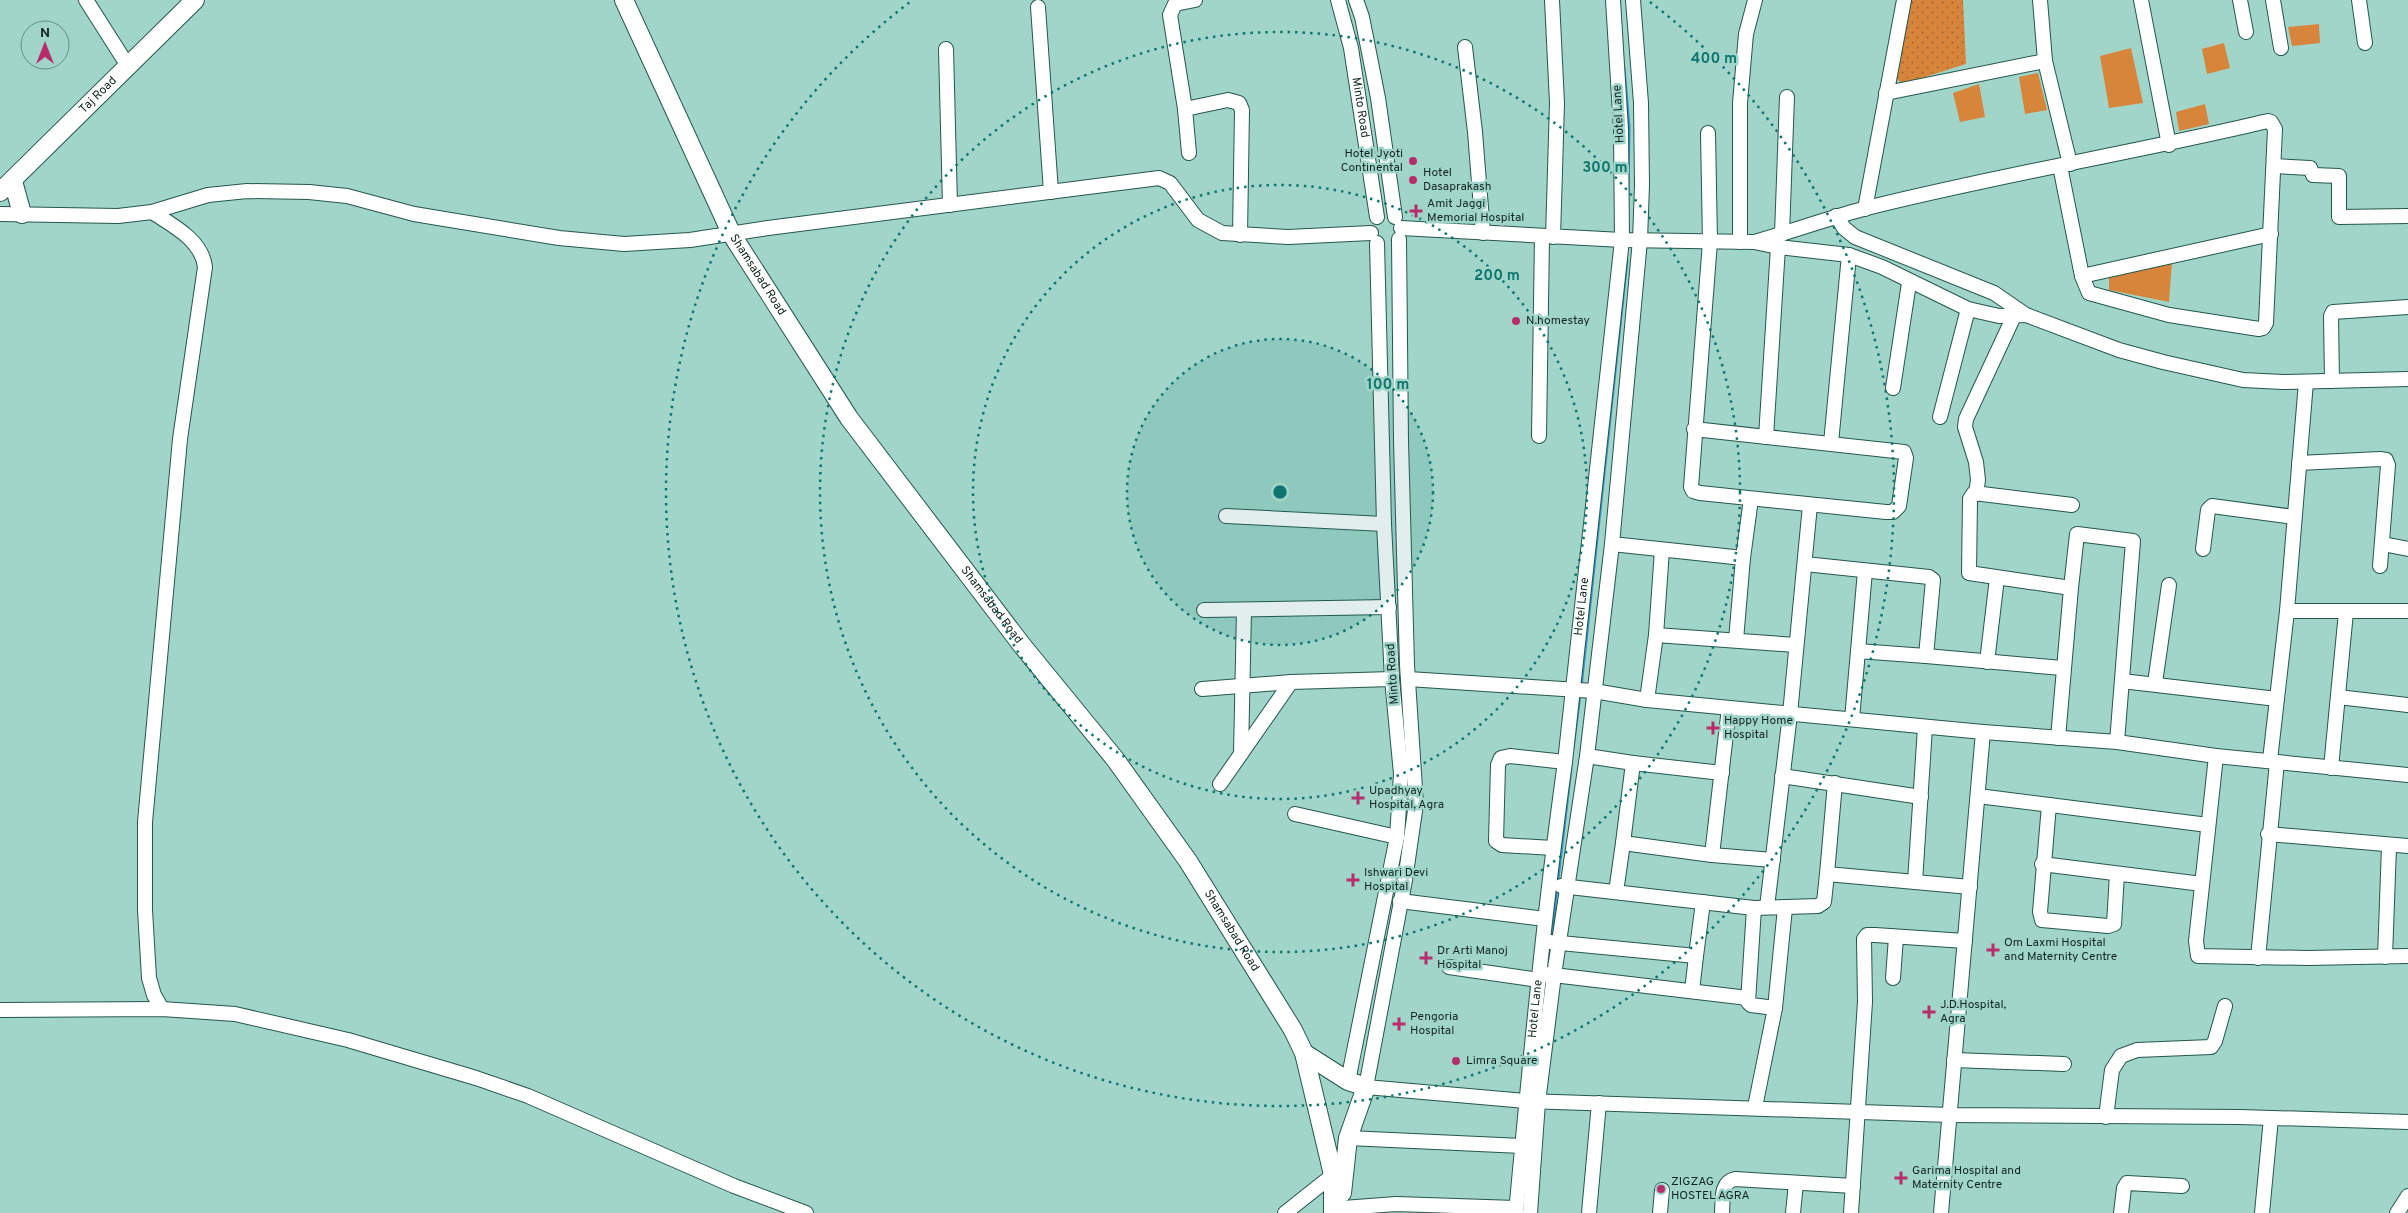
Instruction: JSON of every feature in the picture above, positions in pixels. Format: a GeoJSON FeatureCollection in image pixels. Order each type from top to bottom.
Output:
{"type":"FeatureCollection","features":[{"type":"Feature","properties":{"kind":"main road","name":"Taj Road"},"geometry":{"type":"LineString","coordinates":[[6,186],[195,0]]}},
{"type":"Feature","properties":{"kind":"main road","name":"Shamsabad Road"},"geometry":{"type":"LineString","coordinates":[[624,0],[732,236],[849,418],[1021,644],[1115,759],[1188,861],[1292,1030],[1304,1053],[1338,1175],[1340,1211]]}},
{"type":"Feature","properties":{"kind":"main road"},"geometry":{"type":"LineString","coordinates":[[6,186],[22,214]]}},
{"type":"Feature","properties":{"kind":"main road"},"geometry":{"type":"LineString","coordinates":[[1304,1053],[1348,1081],[1366,1087]]}},
{"type":"Feature","properties":{"kind":"main road","name":"Minto Road"},"geometry":{"type":"LineString","coordinates":[[1338,1175],[1348,1138],[1366,1087]]}},
{"type":"Feature","properties":{"kind":"street"},"geometry":{"type":"LineString","coordinates":[[86,0],[128,66]]}},
{"type":"Feature","properties":{"kind":"street"},"geometry":{"type":"LineString","coordinates":[[1189,153],[1185,109],[1170,15],[1175,4],[1196,0]]}},
{"type":"Feature","properties":{"kind":"street","name":"Minto Road"},"geometry":{"type":"LineString","coordinates":[[1338,0],[1351,48],[1377,217]]}},
{"type":"Feature","properties":{"kind":"street","name":"Minto Road"},"geometry":{"type":"LineString","coordinates":[[1356,0],[1362,17],[1378,98],[1398,228],[1401,441],[1408,679],[1416,804],[1366,1087]]}},
{"type":"Feature","properties":{"kind":"street"},"geometry":{"type":"LineString","coordinates":[[1539,436],[1548,237],[1557,102],[1552,0]]}},
{"type":"Feature","properties":{"kind":"street","name":"Hotel Lane"},"geometry":{"type":"LineString","coordinates":[[1533,1101],[1539,977],[1553,848],[1565,762],[1622,240],[1621,130],[1613,0]]}},
{"type":"Feature","properties":{"kind":"street","name":"Hotel Lane"},"geometry":{"type":"LineString","coordinates":[[1516,1210],[1522,1146],[1533,1101],[1554,975],[1587,756],[1612,544],[1640,240],[1642,185],[1641,103],[1633,0]]}},
{"type":"Feature","properties":{"kind":"street"},"geometry":{"type":"LineString","coordinates":[[1747,242],[1740,103],[1746,34],[1755,0]]}},
{"type":"Feature","properties":{"kind":"street"},"geometry":{"type":"LineString","coordinates":[[1865,209],[1904,0]]}},
{"type":"Feature","properties":{"kind":"street"},"geometry":{"type":"LineString","coordinates":[[1780,240],[1836,216],[2065,165],[2170,145],[2268,121],[2276,129],[2266,323],[2263,328],[2259,329],[2169,315],[2091,294],[2087,291],[2082,276],[2065,165],[2045,61],[2040,0]]}},
{"type":"Feature","properties":{"kind":"street"},"geometry":{"type":"LineString","coordinates":[[2141,0],[2170,145]]}},
{"type":"Feature","properties":{"kind":"street"},"geometry":{"type":"LineString","coordinates":[[2240,0],[2246,32]]}},
{"type":"Feature","properties":{"kind":"street"},"geometry":{"type":"LineString","coordinates":[[2273,0],[2281,48]]}},
{"type":"Feature","properties":{"kind":"street"},"geometry":{"type":"LineString","coordinates":[[2359,0],[2365,43]]}},
{"type":"Feature","properties":{"kind":"street"},"geometry":{"type":"LineString","coordinates":[[1038,8],[1051,192]]}},
{"type":"Feature","properties":{"kind":"street"},"geometry":{"type":"LineString","coordinates":[[1465,47],[1475,132],[1483,233]]}},
{"type":"Feature","properties":{"kind":"street"},"geometry":{"type":"LineString","coordinates":[[946,49],[950,204]]}},
{"type":"Feature","properties":{"kind":"street"},"geometry":{"type":"LineString","coordinates":[[1886,93],[2045,61]]}},
{"type":"Feature","properties":{"kind":"street"},"geometry":{"type":"LineString","coordinates":[[1766,437],[1780,240],[1787,97]]}},
{"type":"Feature","properties":{"kind":"street"},"geometry":{"type":"LineString","coordinates":[[1185,109],[1228,100],[1238,103],[1242,110],[1240,236]]}},
{"type":"Feature","properties":{"kind":"street"},"geometry":{"type":"LineString","coordinates":[[1694,429],[1904,452],[1906,458],[1899,506],[1893,512],[1886,512],[1810,506],[1693,491],[1690,481],[1694,429],[1710,242],[1708,133]]}},
{"type":"Feature","properties":{"kind":"street"},"geometry":{"type":"LineString","coordinates":[[2274,166],[2310,168],[2313,175],[2339,176],[2339,217],[2408,216]]}},
{"type":"Feature","properties":{"kind":"street"},"geometry":{"type":"LineString","coordinates":[[0,214],[118,216],[152,212],[208,195],[248,191],[309,192],[347,196],[414,214],[587,241],[624,244],[732,236],[768,228],[1159,178],[1170,183],[1198,220],[1222,233],[1240,236],[1374,238],[1390,245],[1398,228]]}},
{"type":"Feature","properties":{"kind":"street"},"geometry":{"type":"LineString","coordinates":[[152,212],[183,233],[202,254],[205,267],[180,439],[146,822],[146,910],[149,978],[151,989],[162,1009]]}},
{"type":"Feature","properties":{"kind":"street"},"geometry":{"type":"LineString","coordinates":[[1374,238],[1371,227],[1377,217],[1383,215],[1398,228],[1622,240],[1710,242],[1780,240],[1848,255],[1882,268],[1909,283],[1968,309],[1999,316],[2020,316],[2119,350],[2243,380],[2306,382],[2408,379]]}},
{"type":"Feature","properties":{"kind":"street"},"geometry":{"type":"LineString","coordinates":[[1836,216],[1844,228],[1855,237],[1994,293],[2020,316]]}},
{"type":"Feature","properties":{"kind":"street"},"geometry":{"type":"LineString","coordinates":[[2082,276],[2271,234]]}},
{"type":"Feature","properties":{"kind":"street","name":"Minto Road"},"geometry":{"type":"LineString","coordinates":[[1348,1081],[1397,837],[1401,774],[1392,679],[1384,524],[1374,238]]}},
{"type":"Feature","properties":{"kind":"street"},"geometry":{"type":"LineString","coordinates":[[1831,443],[1848,255]]}},
{"type":"Feature","properties":{"kind":"street"},"geometry":{"type":"LineString","coordinates":[[1893,388],[1909,283]]}},
{"type":"Feature","properties":{"kind":"street"},"geometry":{"type":"LineString","coordinates":[[2332,381],[2332,312],[2408,307]]}},
{"type":"Feature","properties":{"kind":"street"},"geometry":{"type":"LineString","coordinates":[[1940,417],[1968,309]]}},
{"type":"Feature","properties":{"kind":"street"},"geometry":{"type":"LineString","coordinates":[[1976,494],[1977,470],[1965,427],[1966,419],[2020,316]]}},
{"type":"Feature","properties":{"kind":"street"},"geometry":{"type":"LineString","coordinates":[[2258,958],[2277,699],[2287,611],[2306,382]]}},
{"type":"Feature","properties":{"kind":"street"},"geometry":{"type":"LineString","coordinates":[[2299,463],[2380,458],[2386,460],[2388,465],[2384,544],[2380,566]]}},
{"type":"Feature","properties":{"kind":"street"},"geometry":{"type":"LineString","coordinates":[[2071,588],[1968,572],[1971,495],[2072,505]]}},
{"type":"Feature","properties":{"kind":"street"},"geometry":{"type":"LineString","coordinates":[[1736,640],[1743,558],[1751,499]]}},
{"type":"Feature","properties":{"kind":"street"},"geometry":{"type":"LineString","coordinates":[[1775,1008],[1751,1005],[1748,998],[1760,907],[1772,860],[1790,714],[1810,506]]}},
{"type":"Feature","properties":{"kind":"street"},"geometry":{"type":"LineString","coordinates":[[2203,549],[2208,510],[2212,506],[2294,516]]}},
{"type":"Feature","properties":{"kind":"street"},"geometry":{"type":"LineString","coordinates":[[1226,516],[1384,524]]}},
{"type":"Feature","properties":{"kind":"street"},"geometry":{"type":"LineString","coordinates":[[2058,738],[2062,668],[2077,534],[2133,541],[2117,742]]}},
{"type":"Feature","properties":{"kind":"street"},"geometry":{"type":"LineString","coordinates":[[1612,544],[1743,558]]}},
{"type":"Feature","properties":{"kind":"street"},"geometry":{"type":"LineString","coordinates":[[2384,544],[2408,549]]}},
{"type":"Feature","properties":{"kind":"street"},"geometry":{"type":"LineString","coordinates":[[1647,700],[1656,635],[1662,550]]}},
{"type":"Feature","properties":{"kind":"street"},"geometry":{"type":"LineString","coordinates":[[1805,564],[1865,572],[1930,577],[1933,580],[1926,656]]}},
{"type":"Feature","properties":{"kind":"street"},"geometry":{"type":"LineString","coordinates":[[1852,719],[1865,572]]}},
{"type":"Feature","properties":{"kind":"street"},"geometry":{"type":"LineString","coordinates":[[1987,662],[1998,578]]}},
{"type":"Feature","properties":{"kind":"street"},"geometry":{"type":"LineString","coordinates":[[2155,683],[2169,585]]}},
{"type":"Feature","properties":{"kind":"street"},"geometry":{"type":"LineString","coordinates":[[1204,610],[1389,608]]}},
{"type":"Feature","properties":{"kind":"street"},"geometry":{"type":"LineString","coordinates":[[1241,754],[1244,610]]}},
{"type":"Feature","properties":{"kind":"street"},"geometry":{"type":"LineString","coordinates":[[2287,611],[2408,611]]}},
{"type":"Feature","properties":{"kind":"street"},"geometry":{"type":"LineString","coordinates":[[2331,768],[2346,612]]}},
{"type":"Feature","properties":{"kind":"street"},"geometry":{"type":"LineString","coordinates":[[1656,635],[1796,645]]}},
{"type":"Feature","properties":{"kind":"street"},"geometry":{"type":"LineString","coordinates":[[1858,651],[2062,668]]}},
{"type":"Feature","properties":{"kind":"street"},"geometry":{"type":"LineString","coordinates":[[1202,689],[1291,682],[1392,679]]}},
{"type":"Feature","properties":{"kind":"street"},"geometry":{"type":"LineString","coordinates":[[1408,679],[1594,691],[1647,700],[1925,727],[2117,742],[2216,756],[2408,775]]}},
{"type":"Feature","properties":{"kind":"street"},"geometry":{"type":"LineString","coordinates":[[2122,681],[2155,683],[2277,699]]}},
{"type":"Feature","properties":{"kind":"street"},"geometry":{"type":"LineString","coordinates":[[1220,784],[1291,682]]}},
{"type":"Feature","properties":{"kind":"street"},"geometry":{"type":"LineString","coordinates":[[2338,697],[2408,705]]}},
{"type":"Feature","properties":{"kind":"street"},"geometry":{"type":"LineString","coordinates":[[1712,854],[1729,708]]}},
{"type":"Feature","properties":{"kind":"street"},"geometry":{"type":"LineString","coordinates":[[1916,882],[1925,727]]}},
{"type":"Feature","properties":{"kind":"street"},"geometry":{"type":"LineString","coordinates":[[1940,1213],[1983,732]]}},
{"type":"Feature","properties":{"kind":"street"},"geometry":{"type":"LineString","coordinates":[[1553,848],[1502,845],[1496,841],[1498,765],[1501,758],[1510,756],[1565,762]]}},
{"type":"Feature","properties":{"kind":"street"},"geometry":{"type":"LineString","coordinates":[[1587,756],[1722,774]]}},
{"type":"Feature","properties":{"kind":"street"},"geometry":{"type":"LineString","coordinates":[[2216,756],[2196,948],[2198,956],[2258,958],[2408,956]]}},
{"type":"Feature","properties":{"kind":"street"},"geometry":{"type":"LineString","coordinates":[[1616,892],[1633,763]]}},
{"type":"Feature","properties":{"kind":"street"},"geometry":{"type":"LineString","coordinates":[[1782,776],[1921,797]]}},
{"type":"Feature","properties":{"kind":"street"},"geometry":{"type":"LineString","coordinates":[[1549,885],[1760,907],[1785,908],[1822,905],[1827,874],[1835,784]]}},
{"type":"Feature","properties":{"kind":"street"},"geometry":{"type":"LineString","coordinates":[[1978,796],[2208,826]]}},
{"type":"Feature","properties":{"kind":"street"},"geometry":{"type":"LineString","coordinates":[[2049,805],[2042,864],[2040,912],[2042,920],[2046,922],[2114,924],[2118,874]]}},
{"type":"Feature","properties":{"kind":"street"},"geometry":{"type":"LineString","coordinates":[[1295,814],[1397,837]]}},
{"type":"Feature","properties":{"kind":"street"},"geometry":{"type":"LineString","coordinates":[[2268,834],[2389,846],[2408,846]]}},
{"type":"Feature","properties":{"kind":"street"},"geometry":{"type":"LineString","coordinates":[[1623,843],[1772,860]]}},
{"type":"Feature","properties":{"kind":"street"},"geometry":{"type":"LineString","coordinates":[[2385,957],[2389,846]]}},
{"type":"Feature","properties":{"kind":"street"},"geometry":{"type":"LineString","coordinates":[[2042,864],[2202,884]]}},
{"type":"Feature","properties":{"kind":"street"},"geometry":{"type":"LineString","coordinates":[[1827,874],[1970,887]]}},
{"type":"Feature","properties":{"kind":"street"},"geometry":{"type":"LineString","coordinates":[[1400,901],[1545,919]]}},
{"type":"Feature","properties":{"kind":"street"},"geometry":{"type":"LineString","coordinates":[[1692,991],[1704,902]]}},
{"type":"Feature","properties":{"kind":"street"},"geometry":{"type":"LineString","coordinates":[[1755,1107],[1775,1008],[1785,908]]}},
{"type":"Feature","properties":{"kind":"street"},"geometry":{"type":"LineString","coordinates":[[1851,1213],[1865,1002],[1864,939],[1867,935],[1965,941]]}},
{"type":"Feature","properties":{"kind":"street"},"geometry":{"type":"LineString","coordinates":[[1893,978],[1896,937]]}},
{"type":"Feature","properties":{"kind":"street"},"geometry":{"type":"LineString","coordinates":[[1543,941],[1696,956]]}},
{"type":"Feature","properties":{"kind":"street"},"geometry":{"type":"LineString","coordinates":[[1449,967],[1539,977],[1554,975],[1748,998]]}},
{"type":"Feature","properties":{"kind":"street"},"geometry":{"type":"LineString","coordinates":[[2106,1117],[2112,1070],[2121,1056],[2137,1050],[2210,1047],[2215,1041],[2225,1006]]}},
{"type":"Feature","properties":{"kind":"street"},"geometry":{"type":"LineString","coordinates":[[0,1010],[162,1009],[235,1014],[348,1040],[476,1078],[556,1107],[734,1186],[806,1213]]}},
{"type":"Feature","properties":{"kind":"street"},"geometry":{"type":"LineString","coordinates":[[1954,1060],[2064,1064]]}},
{"type":"Feature","properties":{"kind":"street"},"geometry":{"type":"LineString","coordinates":[[1366,1087],[1533,1101],[1857,1110],[1950,1115],[2271,1118],[2408,1122]]}},
{"type":"Feature","properties":{"kind":"street"},"geometry":{"type":"LineString","coordinates":[[1530,1213],[1533,1101]]}},
{"type":"Feature","properties":{"kind":"street"},"geometry":{"type":"LineString","coordinates":[[1589,1213],[1599,1103]]}},
{"type":"Feature","properties":{"kind":"street"},"geometry":{"type":"LineString","coordinates":[[2262,1213],[2271,1118]]}},
{"type":"Feature","properties":{"kind":"street"},"geometry":{"type":"LineString","coordinates":[[1348,1138],[1522,1146]]}},
{"type":"Feature","properties":{"kind":"street"},"geometry":{"type":"LineString","coordinates":[[1285,1213],[1338,1175]]}},
{"type":"Feature","properties":{"kind":"street"},"geometry":{"type":"LineString","coordinates":[[1722,1213],[1725,1186],[1729,1180],[1853,1186]]}},
{"type":"Feature","properties":{"kind":"street"},"geometry":{"type":"LineString","coordinates":[[1793,1213],[1796,1183]]}},
{"type":"Feature","properties":{"kind":"street"},"geometry":{"type":"LineString","coordinates":[[2121,1213],[2124,1188],[2127,1183],[2182,1186]]}},
{"type":"Feature","properties":{"kind":"street"},"geometry":{"type":"LineString","coordinates":[[1660,1213],[1662,1190]]}},
{"type":"Feature","properties":{"kind":"street"},"geometry":{"type":"LineString","coordinates":[[2397,1213],[2408,1196]]}},
{"type":"Feature","properties":{"kind":"street"},"geometry":{"type":"LineString","coordinates":[[1340,1211],[1396,1204],[1516,1210]]}},
{"type":"Feature","properties":{"kind":"shaded area"},"geometry":{"type":"Polygon","coordinates":[[[1910,0],[1963,0],[1966,64],[1903,84],[1894,77],[1910,0]]]}},
{"type":"Feature","properties":{"kind":"shaded area"},"geometry":{"type":"Polygon","coordinates":[[[2319,24],[2320,43],[2292,46],[2288,27],[2319,24]]]}},
{"type":"Feature","properties":{"kind":"shaded area"},"geometry":{"type":"Polygon","coordinates":[[[2224,43],[2230,68],[2207,74],[2202,49],[2224,43]]]}},
{"type":"Feature","properties":{"kind":"shaded area"},"geometry":{"type":"Polygon","coordinates":[[[2131,48],[2143,103],[2109,108],[2100,56],[2131,48]]]}},
{"type":"Feature","properties":{"kind":"shaded area"},"geometry":{"type":"Polygon","coordinates":[[[2038,73],[2047,110],[2025,114],[2019,77],[2038,73]]]}},
{"type":"Feature","properties":{"kind":"shaded area"},"geometry":{"type":"Polygon","coordinates":[[[1979,84],[1985,117],[1960,122],[1953,93],[1979,84]]]}},
{"type":"Feature","properties":{"kind":"shaded area"},"geometry":{"type":"Polygon","coordinates":[[[2205,104],[2209,124],[2179,131],[2176,112],[2205,104]]]}},
{"type":"Feature","properties":{"kind":"shaded area"},"geometry":{"type":"Polygon","coordinates":[[[2172,263],[2169,302],[2109,290],[2109,276],[2172,263]]]}},
{"type":"Feature","properties":{"kind":"waterway"},"geometry":{"type":"LineString","coordinates":[[1624,68],[1629,127],[1628,194]]}},
{"type":"Feature","properties":{"kind":"waterway"},"geometry":{"type":"LineString","coordinates":[[1581,687],[1627,260]]}},
{"type":"Feature","properties":{"kind":"waterway"},"geometry":{"type":"LineString","coordinates":[[1573,749],[1580,694]]}},
{"type":"Feature","properties":{"kind":"waterway"},"geometry":{"type":"LineString","coordinates":[[1551,938],[1571,768]]}},
{"type":"Feature","properties":{"kind":"waterway"},"geometry":{"type":"LineString","coordinates":[[1547,970],[1550,947]]}},
{"type":"Feature","properties":{"kind":"waterway"},"geometry":{"type":"LineString","coordinates":[[1542,1018],[1546,979]]}},
{"type":"Feature","properties":{"kind":"place","name":"Hotel Jyoti Continental"},"geometry":{"type":"Point","coordinates":[1413,161]}},
{"type":"Feature","properties":{"kind":"place","name":"Hotel Dasaprakash"},"geometry":{"type":"Point","coordinates":[1413,180]}},
{"type":"Feature","properties":{"kind":"place","name":"Amit Jaggi Memorial Hospital"},"geometry":{"type":"Point","coordinates":[1416,211]}},
{"type":"Feature","properties":{"kind":"place","name":"N.homestay"},"geometry":{"type":"Point","coordinates":[1516,321]}},
{"type":"Feature","properties":{"kind":"place","name":"Happy Home Hospital"},"geometry":{"type":"Point","coordinates":[1713,728]}},
{"type":"Feature","properties":{"kind":"place","name":"Upadhyay Hospital, Agra"},"geometry":{"type":"Point","coordinates":[1358,798]}},
{"type":"Feature","properties":{"kind":"place","name":"Ishwari Devi Hospital"},"geometry":{"type":"Point","coordinates":[1353,880]}},
{"type":"Feature","properties":{"kind":"place","name":"Om Laxmi Hospital and Maternity Centre"},"geometry":{"type":"Point","coordinates":[1993,950]}},
{"type":"Feature","properties":{"kind":"place","name":"Dr Arti Manoj Hospital"},"geometry":{"type":"Point","coordinates":[1426,958]}},
{"type":"Feature","properties":{"kind":"place","name":"J.D.Hospital, Agra"},"geometry":{"type":"Point","coordinates":[1929,1012]}},
{"type":"Feature","properties":{"kind":"place","name":"Pengoria Hospital"},"geometry":{"type":"Point","coordinates":[1399,1024]}},
{"type":"Feature","properties":{"kind":"place","name":"Limra Square"},"geometry":{"type":"Point","coordinates":[1456,1061]}},
{"type":"Feature","properties":{"kind":"place","name":"Garima Hospital and Maternity Centre"},"geometry":{"type":"Point","coordinates":[1901,1178]}},
{"type":"Feature","properties":{"kind":"place","name":"ZIGZAG HOSTEL AGRA"},"geometry":{"type":"Point","coordinates":[1661,1189]}}]}
